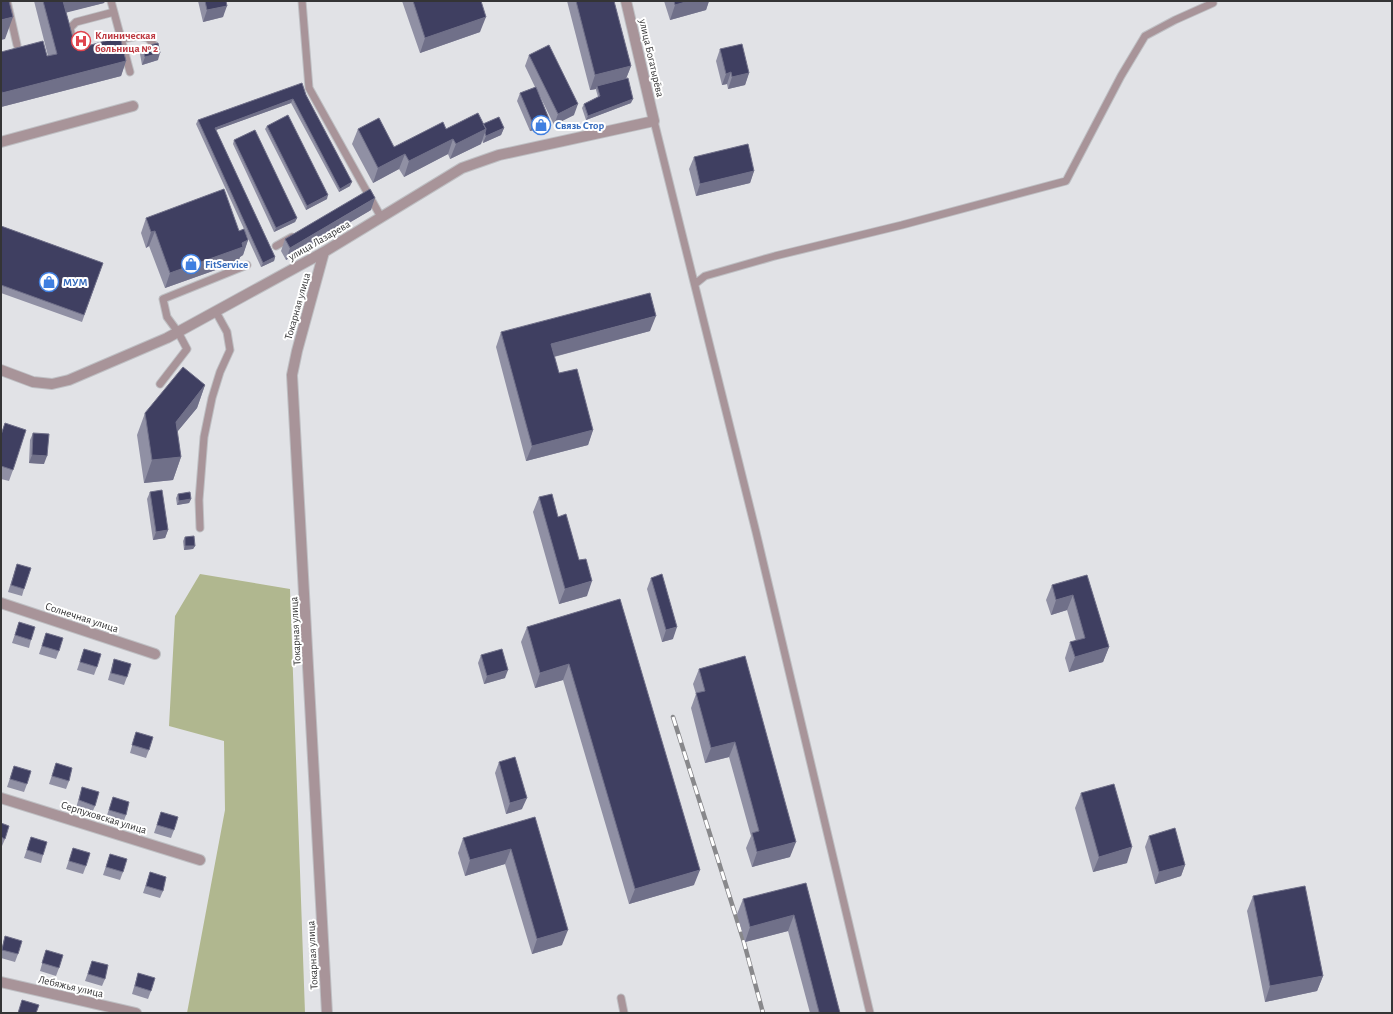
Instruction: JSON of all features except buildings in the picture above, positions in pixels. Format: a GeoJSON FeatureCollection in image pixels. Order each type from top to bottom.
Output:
{"type":"FeatureCollection","features":[{"type":"Feature","properties":{"kind":"street","name":"улица Богатырёва"},"geometry":{"type":"LineString","coordinates":[[626,1],[654,121]]}},
{"type":"Feature","properties":{"kind":"street"},"geometry":{"type":"LineString","coordinates":[[1,142],[133,106]]}},
{"type":"Feature","properties":{"kind":"street","name":"улица Лазарева"},"geometry":{"type":"LineString","coordinates":[[1,370],[33,382],[52,384],[64,382],[167,338],[216,312],[324,252],[462,168],[499,155],[654,121]]}},
{"type":"Feature","properties":{"kind":"street","name":"Токарная улица"},"geometry":{"type":"LineString","coordinates":[[324,252],[296,350],[292,375],[327,1013]]}},
{"type":"Feature","properties":{"kind":"street","name":"Солнечная улица"},"geometry":{"type":"LineString","coordinates":[[1,603],[155,654]]}},
{"type":"Feature","properties":{"kind":"street","name":"Серпуховская улица"},"geometry":{"type":"LineString","coordinates":[[1,798],[200,860]]}},
{"type":"Feature","properties":{"kind":"street","name":"Лебяжья улица"},"geometry":{"type":"LineString","coordinates":[[1,982],[136,1013]]}},
{"type":"Feature","properties":{"kind":"lane"},"geometry":{"type":"LineString","coordinates":[[7,1],[17,45]]}},
{"type":"Feature","properties":{"kind":"lane"},"geometry":{"type":"LineString","coordinates":[[111,1],[130,72]]}},
{"type":"Feature","properties":{"kind":"lane"},"geometry":{"type":"LineString","coordinates":[[302,1],[309,88],[365,195],[381,217]]}},
{"type":"Feature","properties":{"kind":"lane"},"geometry":{"type":"LineString","coordinates":[[695,284],[705,276],[775,256],[902,225],[1066,181],[1121,76],[1145,36],[1175,20],[1213,3]]}},
{"type":"Feature","properties":{"kind":"lane"},"geometry":{"type":"LineString","coordinates":[[91,47],[83,49],[74,47],[70,28],[76,22],[114,12]]}},
{"type":"Feature","properties":{"kind":"lane"},"geometry":{"type":"LineString","coordinates":[[106,43],[121,38],[139,36],[148,38],[154,45]]}},
{"type":"Feature","properties":{"kind":"lane"},"geometry":{"type":"LineString","coordinates":[[654,121],[756,532],[870,1013]]}},
{"type":"Feature","properties":{"kind":"lane"},"geometry":{"type":"LineString","coordinates":[[276,246],[296,235]]}},
{"type":"Feature","properties":{"kind":"lane"},"geometry":{"type":"LineString","coordinates":[[160,384],[186,349],[178,332],[167,317],[163,299],[247,265]]}},
{"type":"Feature","properties":{"kind":"lane"},"geometry":{"type":"LineString","coordinates":[[200,528],[199,500],[204,437],[216,385],[230,350],[227,332],[216,312]]}},
{"type":"Feature","properties":{"kind":"lane"},"geometry":{"type":"LineString","coordinates":[[621,998],[624,1013]]}},
{"type":"Feature","properties":{"kind":"green space"},"geometry":{"type":"Polygon","coordinates":[[[200,574],[290,589],[305,1013],[187,1013],[225,810],[224,741],[169,726],[175,616],[200,574]]]}},
{"type":"Feature","properties":{"kind":"railway"},"geometry":{"type":"LineString","coordinates":[[673,717],[743,939],[763,1013]]}},
{"type":"Feature","properties":{"kind":"place","name":"Клиническая больница № 2"},"geometry":{"type":"Point","coordinates":[81,41]}},
{"type":"Feature","properties":{"kind":"place","name":"Связь Стор"},"geometry":{"type":"Point","coordinates":[541,125]}},
{"type":"Feature","properties":{"kind":"place","name":"FitService"},"geometry":{"type":"Point","coordinates":[191,264]}},
{"type":"Feature","properties":{"kind":"place","name":"МУМ"},"geometry":{"type":"Point","coordinates":[49,282]}}]}
